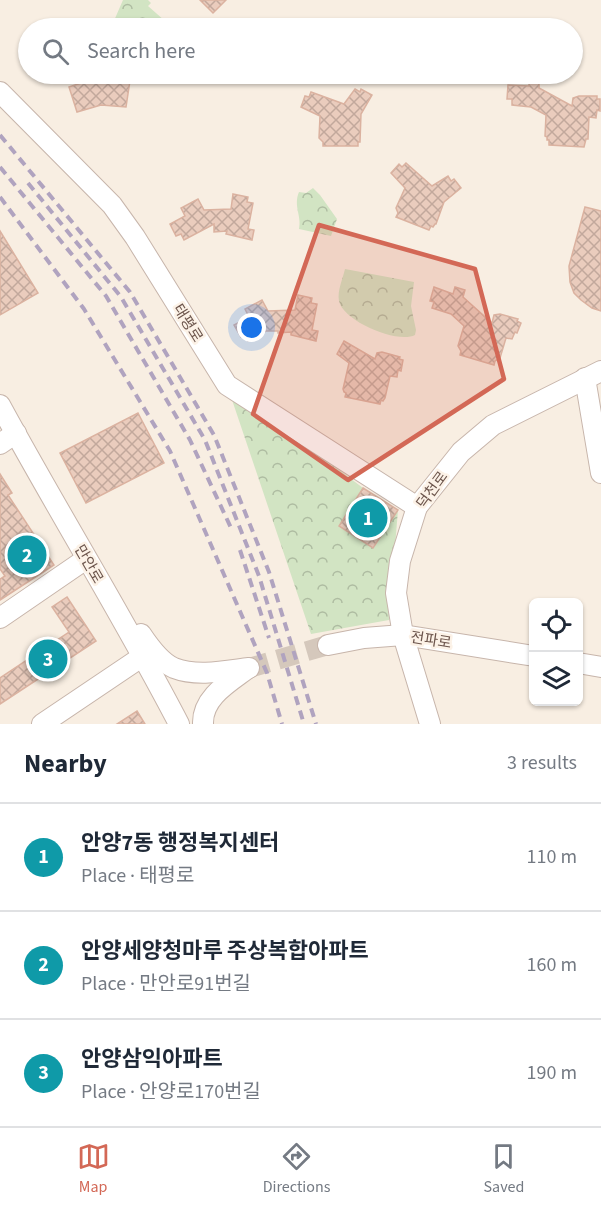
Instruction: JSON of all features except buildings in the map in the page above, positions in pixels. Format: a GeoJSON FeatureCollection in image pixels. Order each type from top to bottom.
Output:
{"type":"FeatureCollection","features":[{"type":"Feature","properties":{"kind":"street","name":"태평로"},"geometry":{"type":"LineString","coordinates":[[0,92],[112,205],[135,237],[226,385],[417,507]]}},
{"type":"Feature","properties":{"kind":"street","name":"덕천로"},"geometry":{"type":"LineString","coordinates":[[430,724],[403,635],[396,593],[400,561],[417,507],[461,452],[493,425],[593,374]]}},
{"type":"Feature","properties":{"kind":"street"},"geometry":{"type":"LineString","coordinates":[[593,374],[601,473]]}},
{"type":"Feature","properties":{"kind":"street","name":"만안로"},"geometry":{"type":"LineString","coordinates":[[0,405],[8,439],[86,559],[143,656],[178,724]]}},
{"type":"Feature","properties":{"kind":"street"},"geometry":{"type":"LineString","coordinates":[[0,618],[86,559]]}},
{"type":"Feature","properties":{"kind":"street"},"geometry":{"type":"LineString","coordinates":[[116,610],[132,623],[152,649],[173,668],[191,672],[216,672],[249,668],[218,691],[208,704],[203,716],[203,724]]}},
{"type":"Feature","properties":{"kind":"street","name":"전파로"},"geometry":{"type":"LineString","coordinates":[[328,645],[364,638],[403,635],[529,655]]}},
{"type":"Feature","properties":{"kind":"street"},"geometry":{"type":"LineString","coordinates":[[42,724],[143,656]]}},
{"type":"Feature","properties":{"kind":"street"},"geometry":{"type":"LineString","coordinates":[[583,664],[601,666]]}},
{"type":"Feature","properties":{"kind":"highlighted area"},"geometry":{"type":"Polygon","coordinates":[[[319,225],[475,269],[504,379],[348,480],[253,414],[319,225]]]}},
{"type":"Feature","properties":{"kind":"green space"},"geometry":{"type":"Polygon","coordinates":[[[123,0],[148,0],[151,3],[148,6],[162,18],[115,18],[123,0]]]}},
{"type":"Feature","properties":{"kind":"green space"},"geometry":{"type":"Polygon","coordinates":[[[313,188],[337,219],[331,236],[299,229],[297,197],[299,192],[306,193],[313,188]]]}},
{"type":"Feature","properties":{"kind":"green space"},"geometry":{"type":"Polygon","coordinates":[[[345,269],[414,282],[411,306],[415,335],[407,337],[384,333],[350,316],[339,301],[339,289],[345,269]]]}},
{"type":"Feature","properties":{"kind":"green space"},"geometry":{"type":"Polygon","coordinates":[[[227,385],[363,488],[398,510],[389,620],[311,634],[227,385]]]}},
{"type":"Feature","properties":{"kind":"tunnel"},"geometry":{"type":"LineString","coordinates":[[249,668],[328,645]]}},
{"type":"Feature","properties":{"kind":"railway"},"geometry":{"type":"LineString","coordinates":[[0,135],[130,292],[214,435],[269,572],[316,724]]}},
{"type":"Feature","properties":{"kind":"railway"},"geometry":{"type":"LineString","coordinates":[[0,167],[106,296],[190,440],[232,530]]}},
{"type":"Feature","properties":{"kind":"railway"},"geometry":{"type":"LineString","coordinates":[[28,183],[121,297],[205,440],[259,576],[304,724]]}},
{"type":"Feature","properties":{"kind":"railway"},"geometry":{"type":"LineString","coordinates":[[0,197],[84,309],[170,451],[267,673],[282,724]]}},
{"type":"Feature","properties":{"kind":"railway"},"geometry":{"type":"LineString","coordinates":[[240,550],[269,638]]}},
{"type":"Feature","properties":{"kind":"place","name":"안양7동 행정복지센터"},"geometry":{"type":"Point","coordinates":[368,518]}},
{"type":"Feature","properties":{"kind":"place","name":"안양세양청마루 주상복합아파트"},"geometry":{"type":"Point","coordinates":[27,555]}},
{"type":"Feature","properties":{"kind":"place","name":"안양삼익아파트"},"geometry":{"type":"Point","coordinates":[48,659]}}]}
